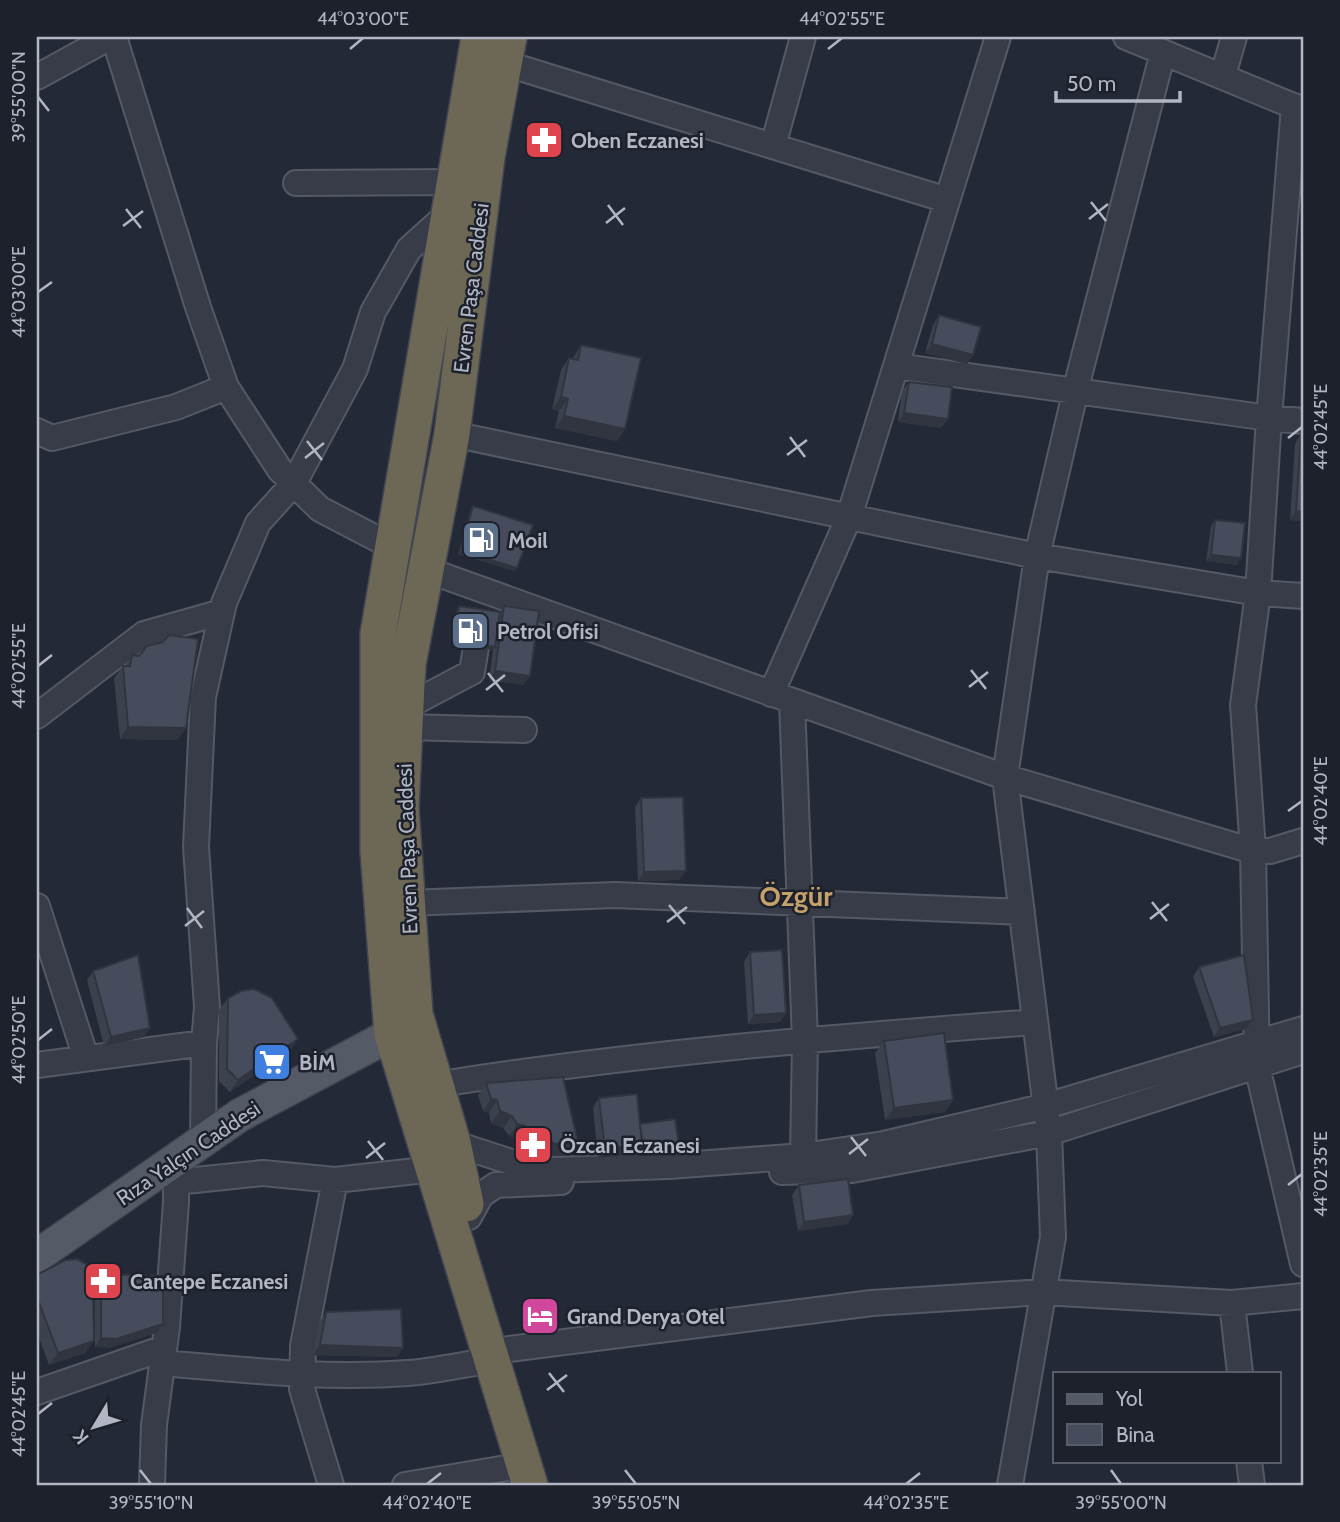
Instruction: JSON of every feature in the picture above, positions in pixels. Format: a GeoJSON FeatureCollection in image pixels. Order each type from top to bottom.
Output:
{"type":"FeatureCollection","features":[{"type":"Feature","properties":{"kind":"highway"},"geometry":{"type":"LineString","coordinates":[[462,179],[480,37]]}},
{"type":"Feature","properties":{"kind":"highway"},"geometry":{"type":"LineString","coordinates":[[462,179],[507,50]]}},
{"type":"Feature","properties":{"kind":"highway","name":"Evren Paşa Caddesi"},"geometry":{"type":"LineString","coordinates":[[462,179],[452,434],[408,664],[401,808],[407,903],[403,1024],[435,1084],[443,1156],[469,1217],[527,1475]]}},
{"type":"Feature","properties":{"kind":"highway","name":"Evren Paşa Caddesi"},"geometry":{"type":"LineString","coordinates":[[462,179],[378,635],[378,851],[403,1024],[501,1355],[553,1485]]}},
{"type":"Feature","properties":{"kind":"main road","name":"Rıza Yalçın Caddesi"},"geometry":{"type":"LineString","coordinates":[[37,1256],[176,1171],[203,1141],[240,1115],[403,1024]]}},
{"type":"Feature","properties":{"kind":"street"},"geometry":{"type":"LineString","coordinates":[[37,77],[112,37],[226,387],[280,470],[320,509],[393,547]]}},
{"type":"Feature","properties":{"kind":"street"},"geometry":{"type":"LineString","coordinates":[[773,146],[803,37]]}},
{"type":"Feature","properties":{"kind":"street"},"geometry":{"type":"LineString","coordinates":[[803,1156],[805,1040],[799,901],[782,697],[849,517],[998,37]]}},
{"type":"Feature","properties":{"kind":"street"},"geometry":{"type":"LineString","coordinates":[[1126,37],[1299,108],[1269,418],[1258,593],[1243,705],[1253,851],[1256,1056],[1303,1264]]}},
{"type":"Feature","properties":{"kind":"street"},"geometry":{"type":"LineString","coordinates":[[1223,75],[1234,37]]}},
{"type":"Feature","properties":{"kind":"street"},"geometry":{"type":"LineString","coordinates":[[507,50],[773,146],[947,200]]}},
{"type":"Feature","properties":{"kind":"street"},"geometry":{"type":"LineString","coordinates":[[1010,1485],[1053,1237],[1049,1133],[1005,777],[1037,556],[1163,52]]}},
{"type":"Feature","properties":{"kind":"street"},"geometry":{"type":"LineString","coordinates":[[296,183],[462,179]]}},
{"type":"Feature","properties":{"kind":"street"},"geometry":{"type":"LineString","coordinates":[[203,1141],[207,1007],[197,847],[203,697],[222,612],[258,523],[293,483],[355,369],[373,312],[409,249],[462,179]]}},
{"type":"Feature","properties":{"kind":"street"},"geometry":{"type":"LineString","coordinates":[[896,366],[1303,421]]}},
{"type":"Feature","properties":{"kind":"street"},"geometry":{"type":"LineString","coordinates":[[37,431],[52,438],[176,407],[226,387]]}},
{"type":"Feature","properties":{"kind":"street"},"geometry":{"type":"LineString","coordinates":[[452,434],[1037,556],[1258,593],[1303,596]]}},
{"type":"Feature","properties":{"kind":"street"},"geometry":{"type":"LineString","coordinates":[[427,573],[481,606],[481,613]]}},
{"type":"Feature","properties":{"kind":"street"},"geometry":{"type":"LineString","coordinates":[[427,573],[1005,777],[1253,851],[1270,851],[1303,841]]}},
{"type":"Feature","properties":{"kind":"street"},"geometry":{"type":"LineString","coordinates":[[37,716],[144,634],[222,612]]}},
{"type":"Feature","properties":{"kind":"street"},"geometry":{"type":"LineString","coordinates":[[406,717],[472,672],[476,647]]}},
{"type":"Feature","properties":{"kind":"street"},"geometry":{"type":"LineString","coordinates":[[406,717],[524,730]]}},
{"type":"Feature","properties":{"kind":"street"},"geometry":{"type":"LineString","coordinates":[[407,903],[615,895],[1022,912]]}},
{"type":"Feature","properties":{"kind":"street"},"geometry":{"type":"LineString","coordinates":[[37,906],[86,1058]]}},
{"type":"Feature","properties":{"kind":"street"},"geometry":{"type":"LineString","coordinates":[[435,1084],[527,1070],[805,1040],[1035,1022]]}},
{"type":"Feature","properties":{"kind":"street"},"geometry":{"type":"LineString","coordinates":[[469,1217],[481,1195],[496,1185],[638,1176],[852,1170],[1049,1133],[1256,1056],[1303,1030]]}},
{"type":"Feature","properties":{"kind":"street"},"geometry":{"type":"LineString","coordinates":[[37,1065],[204,1044]]}},
{"type":"Feature","properties":{"kind":"street"},"geometry":{"type":"LineString","coordinates":[[152,1485],[154,1425],[163,1356],[176,1171],[264,1173],[335,1180],[443,1156],[514,1163],[552,1170],[669,1166],[803,1156],[884,1144],[1256,1056],[1303,1051]]}},
{"type":"Feature","properties":{"kind":"street"},"geometry":{"type":"LineString","coordinates":[[331,1485],[302,1390],[304,1334],[335,1180]]}},
{"type":"Feature","properties":{"kind":"street"},"geometry":{"type":"LineString","coordinates":[[37,1392],[163,1356],[303,1374],[410,1373],[501,1355],[872,1303],[1043,1292],[1232,1303],[1303,1296]]}},
{"type":"Feature","properties":{"kind":"street"},"geometry":{"type":"LineString","coordinates":[[1232,1303],[1240,1372]]}},
{"type":"Feature","properties":{"kind":"street"},"geometry":{"type":"LineString","coordinates":[[1249,1462],[1252,1485]]}},
{"type":"Feature","properties":{"kind":"street"},"geometry":{"type":"LineString","coordinates":[[405,1485],[527,1475]]}},
{"type":"Feature","properties":{"kind":"building"},"geometry":{"type":"Polygon","coordinates":[[[939,315],[981,327],[973,355],[932,344],[939,315]]]}},
{"type":"Feature","properties":{"kind":"building"},"geometry":{"type":"Polygon","coordinates":[[[581,345],[641,358],[625,429],[564,416],[568,399],[561,397],[569,358],[578,360],[581,345]]]}},
{"type":"Feature","properties":{"kind":"building"},"geometry":{"type":"Polygon","coordinates":[[[909,382],[952,387],[948,419],[904,413],[909,382]]]}},
{"type":"Feature","properties":{"kind":"building"},"geometry":{"type":"Polygon","coordinates":[[[1301,434],[1303,435],[1303,512],[1296,511],[1301,434]]]}},
{"type":"Feature","properties":{"kind":"building"},"geometry":{"type":"Polygon","coordinates":[[[473,506],[533,525],[517,568],[460,551],[473,506]]]}},
{"type":"Feature","properties":{"kind":"building"},"geometry":{"type":"Polygon","coordinates":[[[1215,520],[1245,523],[1241,558],[1211,555],[1215,520]]]}},
{"type":"Feature","properties":{"kind":"building"},"geometry":{"type":"Polygon","coordinates":[[[459,606],[500,612],[495,647],[454,639],[459,606]]]}},
{"type":"Feature","properties":{"kind":"building"},"geometry":{"type":"Polygon","coordinates":[[[504,606],[539,611],[530,676],[495,671],[504,606]]]}},
{"type":"Feature","properties":{"kind":"building"},"geometry":{"type":"Polygon","coordinates":[[[169,635],[198,639],[186,728],[128,727],[123,666],[130,666],[132,655],[139,656],[147,646],[163,642],[169,635]]]}},
{"type":"Feature","properties":{"kind":"building"},"geometry":{"type":"Polygon","coordinates":[[[683,797],[686,871],[644,872],[641,798],[683,797]]]}},
{"type":"Feature","properties":{"kind":"building"},"geometry":{"type":"Polygon","coordinates":[[[782,950],[786,1013],[754,1015],[750,952],[782,950]]]}},
{"type":"Feature","properties":{"kind":"building"},"geometry":{"type":"Polygon","coordinates":[[[138,955],[150,1028],[111,1037],[93,971],[138,955]]]}},
{"type":"Feature","properties":{"kind":"building"},"geometry":{"type":"Polygon","coordinates":[[[1244,955],[1253,1020],[1220,1028],[1199,967],[1244,955]]]}},
{"type":"Feature","properties":{"kind":"building"},"geometry":{"type":"Polygon","coordinates":[[[254,989],[272,998],[298,1039],[238,1080],[227,1069],[228,998],[241,991],[254,989]]]}},
{"type":"Feature","properties":{"kind":"building"},"geometry":{"type":"Polygon","coordinates":[[[944,1033],[953,1100],[894,1108],[884,1041],[944,1033]]]}},
{"type":"Feature","properties":{"kind":"building"},"geometry":{"type":"Polygon","coordinates":[[[563,1077],[578,1143],[556,1144],[517,1124],[512,1116],[500,1111],[497,1100],[491,1099],[486,1083],[563,1077]]]}},
{"type":"Feature","properties":{"kind":"building"},"geometry":{"type":"Polygon","coordinates":[[[637,1094],[642,1145],[605,1149],[599,1098],[637,1094]]]}},
{"type":"Feature","properties":{"kind":"building"},"geometry":{"type":"Polygon","coordinates":[[[675,1119],[679,1145],[644,1150],[640,1124],[675,1119]]]}},
{"type":"Feature","properties":{"kind":"building"},"geometry":{"type":"Polygon","coordinates":[[[848,1179],[853,1215],[804,1222],[799,1185],[848,1179]]]}},
{"type":"Feature","properties":{"kind":"building"},"geometry":{"type":"Polygon","coordinates":[[[77,1259],[88,1265],[93,1286],[94,1341],[58,1353],[37,1297],[37,1275],[65,1260],[77,1259]]]}},
{"type":"Feature","properties":{"kind":"building"},"geometry":{"type":"Polygon","coordinates":[[[101,1274],[163,1276],[163,1324],[116,1339],[101,1338],[101,1274]]]}},
{"type":"Feature","properties":{"kind":"building"},"geometry":{"type":"Polygon","coordinates":[[[401,1309],[403,1348],[320,1345],[326,1312],[401,1309]]]}},
{"type":"Feature","properties":{"kind":"place","name":"Oben Eczanesi"},"geometry":{"type":"Point","coordinates":[544,140]}},
{"type":"Feature","properties":{"kind":"place","name":"Moil"},"geometry":{"type":"Point","coordinates":[481,540]}},
{"type":"Feature","properties":{"kind":"place","name":"Petrol Ofisi"},"geometry":{"type":"Point","coordinates":[470,631]}},
{"type":"Feature","properties":{"kind":"place","name":"BİM"},"geometry":{"type":"Point","coordinates":[272,1062]}},
{"type":"Feature","properties":{"kind":"place","name":"Özcan Eczanesi"},"geometry":{"type":"Point","coordinates":[533,1145]}},
{"type":"Feature","properties":{"kind":"place","name":"Cantepe Eczanesi"},"geometry":{"type":"Point","coordinates":[103,1281]}},
{"type":"Feature","properties":{"kind":"place","name":"Grand Derya Otel"},"geometry":{"type":"Point","coordinates":[540,1316]}},
{"type":"Feature","properties":{"kind":"district","name":"Özgür"},"geometry":{"type":"Point","coordinates":[796,896]}}]}
